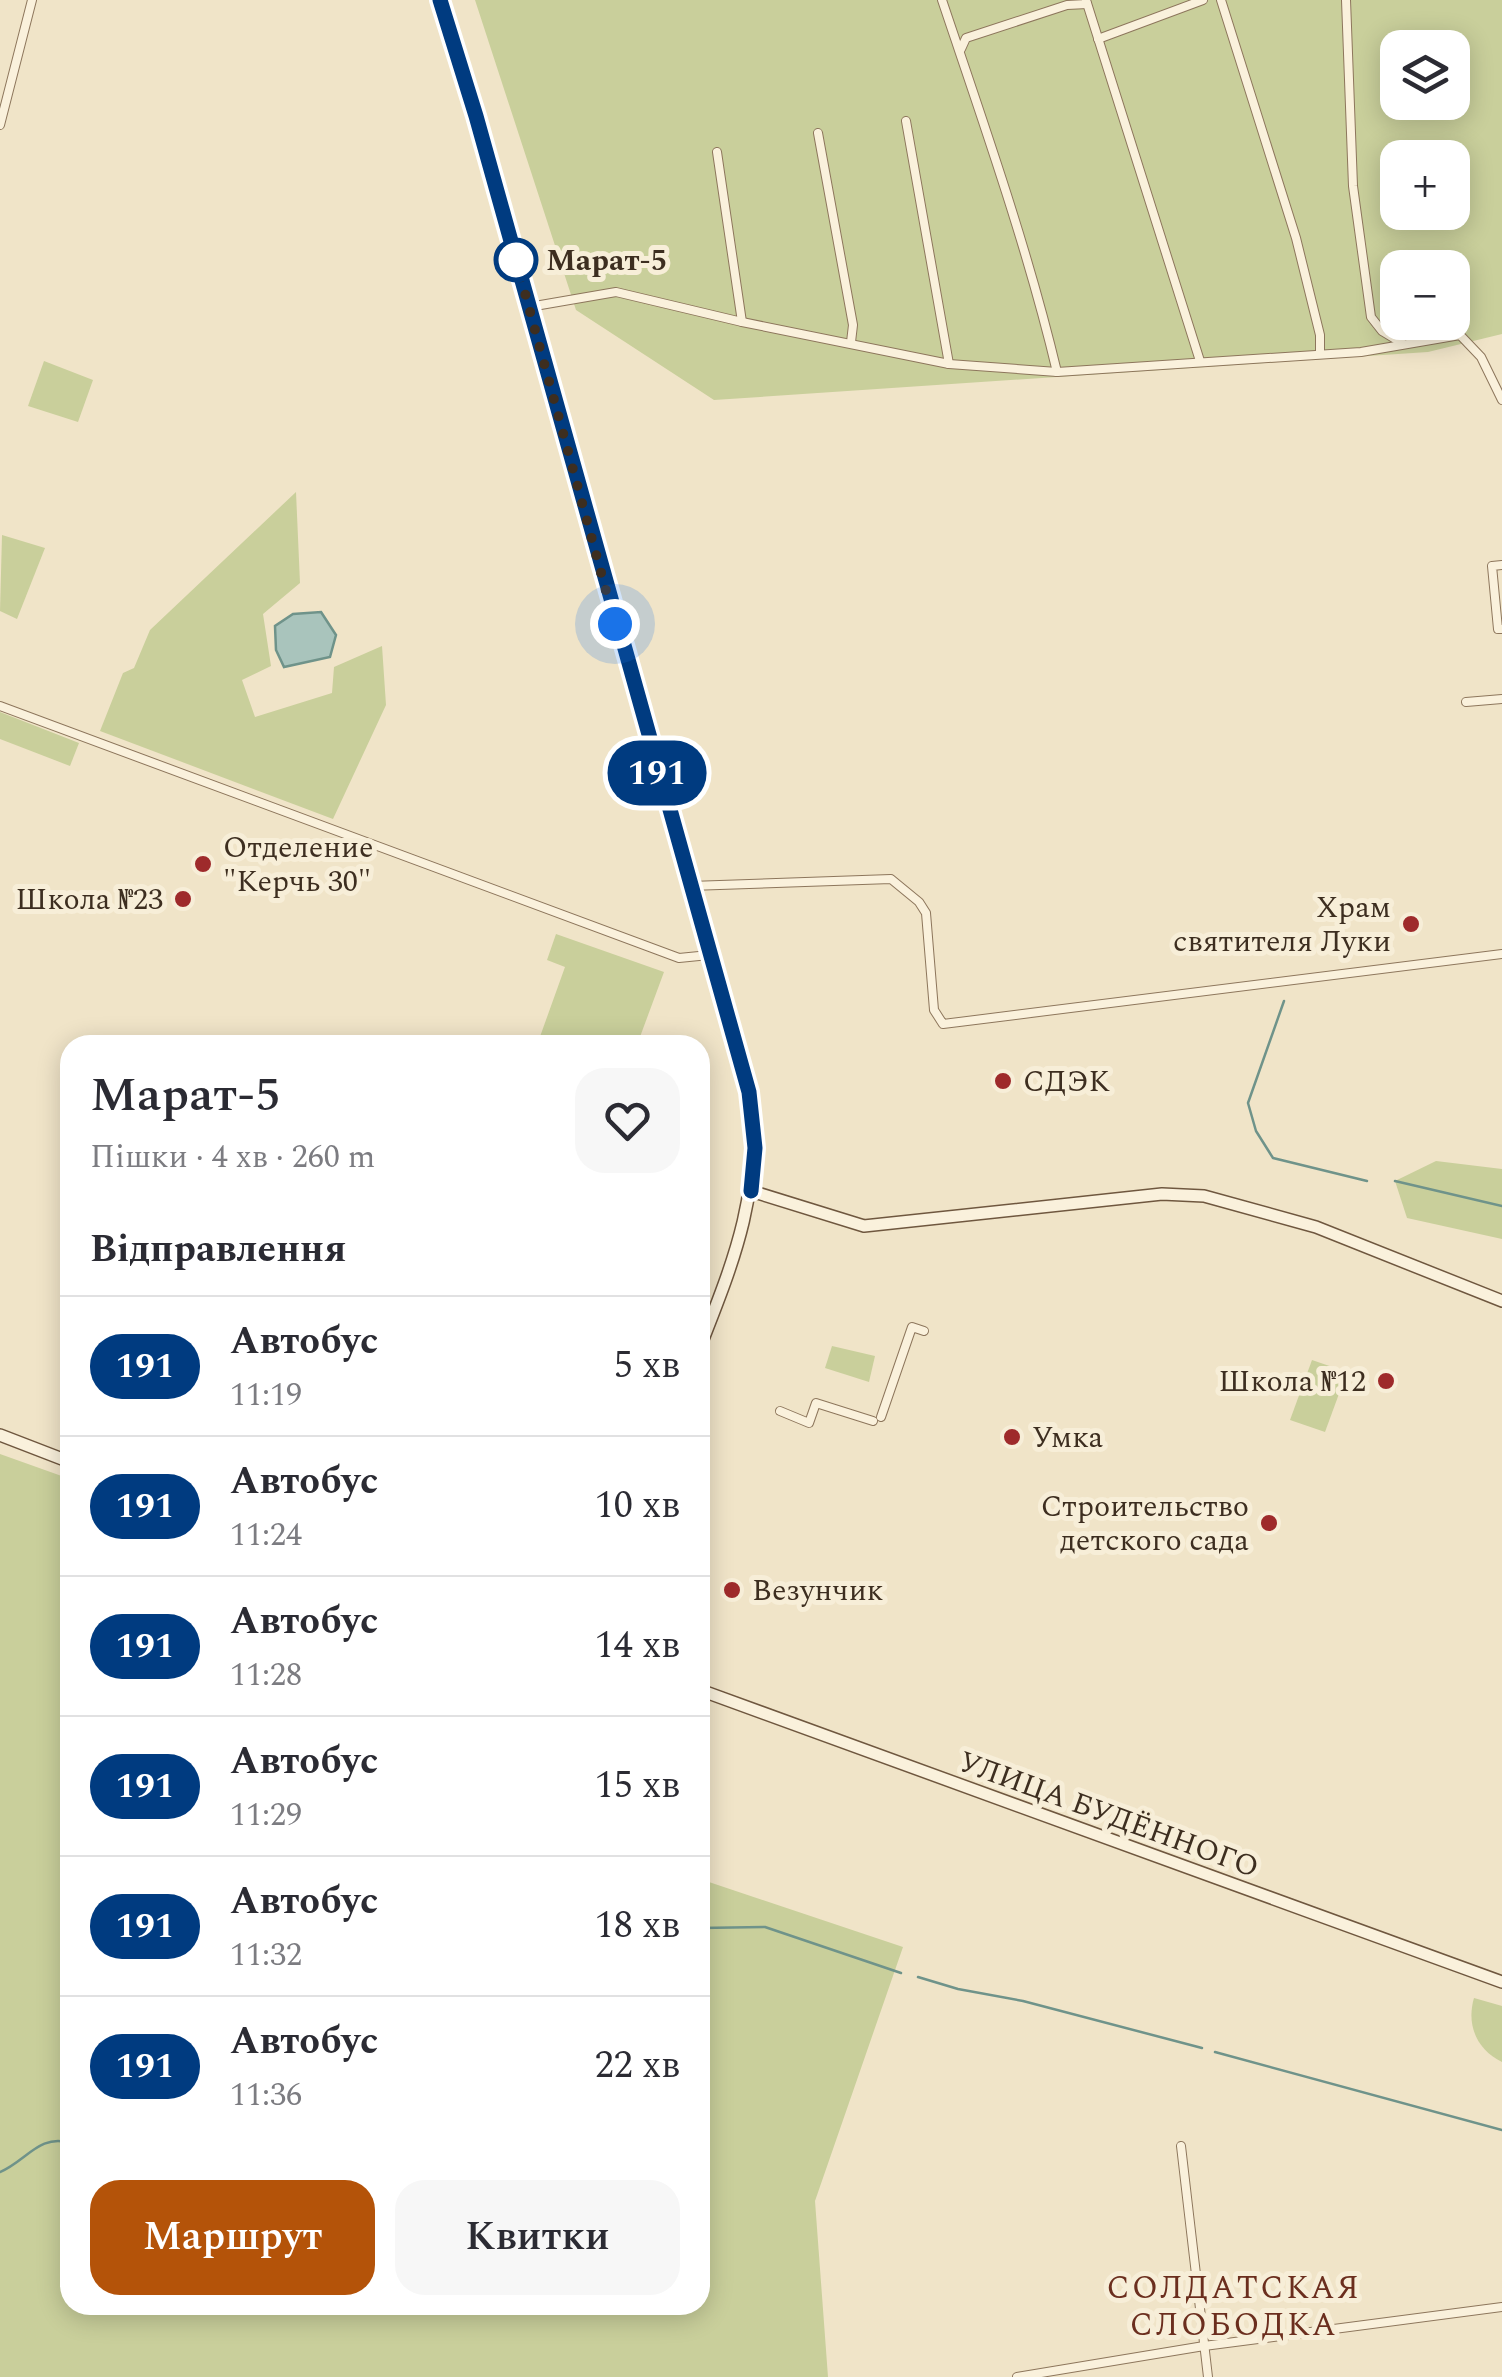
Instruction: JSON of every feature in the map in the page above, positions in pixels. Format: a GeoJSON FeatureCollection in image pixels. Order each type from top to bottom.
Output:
{"type":"FeatureCollection","features":[{"type":"Feature","properties":{"kind":"main road"},"geometry":{"type":"LineString","coordinates":[[440,0],[749,1092],[755,1148],[751,1191],[744,1224],[710,1319]]}},
{"type":"Feature","properties":{"kind":"main road"},"geometry":{"type":"LineString","coordinates":[[751,1191],[864,1226],[1162,1194],[1204,1196],[1316,1227],[1502,1302]]}},
{"type":"Feature","properties":{"kind":"main road"},"geometry":{"type":"LineString","coordinates":[[0,1435],[60,1458]]}},
{"type":"Feature","properties":{"kind":"main road","name":"УЛИЦА БУДЁННОГО"},"geometry":{"type":"LineString","coordinates":[[710,1694],[1502,1982]]}},
{"type":"Feature","properties":{"kind":"street"},"geometry":{"type":"LineString","coordinates":[[0,124],[32,0]]}},
{"type":"Feature","properties":{"kind":"street"},"geometry":{"type":"LineString","coordinates":[[942,0],[1015,220],[1057,372]]}},
{"type":"Feature","properties":{"kind":"street"},"geometry":{"type":"LineString","coordinates":[[1098,39],[1203,0]]}},
{"type":"Feature","properties":{"kind":"street"},"geometry":{"type":"LineString","coordinates":[[1221,0],[1296,238],[1320,334],[1320,352]]}},
{"type":"Feature","properties":{"kind":"street"},"geometry":{"type":"LineString","coordinates":[[1346,0],[1353,186],[1371,317],[1382,331],[1402,343]]}},
{"type":"Feature","properties":{"kind":"street"},"geometry":{"type":"LineString","coordinates":[[961,49],[966,38],[1086,2],[1200,361]]}},
{"type":"Feature","properties":{"kind":"street"},"geometry":{"type":"LineString","coordinates":[[906,120],[949,364]]}},
{"type":"Feature","properties":{"kind":"street"},"geometry":{"type":"LineString","coordinates":[[818,133],[850,308],[850,342]]}},
{"type":"Feature","properties":{"kind":"street"},"geometry":{"type":"LineString","coordinates":[[717,152],[742,322]]}},
{"type":"Feature","properties":{"kind":"street"},"geometry":{"type":"LineString","coordinates":[[529,307],[616,292],[949,364],[1057,372],[1361,352],[1460,335],[1481,356],[1502,400]]}},
{"type":"Feature","properties":{"kind":"street"},"geometry":{"type":"LineString","coordinates":[[1497,566],[1498,630],[1502,629]]}},
{"type":"Feature","properties":{"kind":"street"},"geometry":{"type":"LineString","coordinates":[[1466,702],[1502,699]]}},
{"type":"Feature","properties":{"kind":"street"},"geometry":{"type":"LineString","coordinates":[[0,706],[679,958],[709,954]]}},
{"type":"Feature","properties":{"kind":"street"},"geometry":{"type":"LineString","coordinates":[[690,886],[891,879],[926,913],[934,1010],[943,1024],[1502,954]]}},
{"type":"Feature","properties":{"kind":"street"},"geometry":{"type":"LineString","coordinates":[[780,1411],[809,1422],[816,1403],[877,1419],[912,1328],[924,1331]]}},
{"type":"Feature","properties":{"kind":"street"},"geometry":{"type":"LineString","coordinates":[[1181,2146],[1208,2377]]}},
{"type":"Feature","properties":{"kind":"street"},"geometry":{"type":"LineString","coordinates":[[1017,2377],[1204,2346],[1502,2307]]}},
{"type":"Feature","properties":{"kind":"green space"},"geometry":{"type":"Polygon","coordinates":[[[475,0],[1502,0],[1502,334],[1428,352],[714,400],[576,310],[475,0]]]}},
{"type":"Feature","properties":{"kind":"green space"},"geometry":{"type":"Polygon","coordinates":[[[44,361],[93,380],[78,422],[28,406],[44,361]]]}},
{"type":"Feature","properties":{"kind":"green space"},"geometry":{"type":"Polygon","coordinates":[[[296,492],[300,583],[263,614],[271,666],[242,680],[255,717],[332,693],[334,667],[382,646],[386,705],[333,819],[100,731],[123,673],[134,668],[150,630],[296,492]]]}},
{"type":"Feature","properties":{"kind":"green space"},"geometry":{"type":"Polygon","coordinates":[[[2,535],[45,548],[17,619],[0,611],[2,535]]]}},
{"type":"Feature","properties":{"kind":"green space"},"geometry":{"type":"Polygon","coordinates":[[[0,712],[79,743],[70,766],[0,739],[0,712]]]}},
{"type":"Feature","properties":{"kind":"green space"},"geometry":{"type":"Polygon","coordinates":[[[556,934],[664,972],[641,1035],[541,1035],[565,967],[547,960],[556,934]]]}},
{"type":"Feature","properties":{"kind":"green space"},"geometry":{"type":"Polygon","coordinates":[[[1436,1161],[1502,1169],[1502,1239],[1407,1218],[1395,1181],[1436,1161]]]}},
{"type":"Feature","properties":{"kind":"green space"},"geometry":{"type":"Polygon","coordinates":[[[832,1346],[875,1356],[869,1382],[825,1368],[832,1346]]]}},
{"type":"Feature","properties":{"kind":"green space"},"geometry":{"type":"Polygon","coordinates":[[[1312,1360],[1347,1372],[1325,1432],[1290,1420],[1312,1360]]]}},
{"type":"Feature","properties":{"kind":"green space"},"geometry":{"type":"Polygon","coordinates":[[[0,1454],[60,1475],[60,2315],[710,2315],[710,1882],[903,1947],[815,2201],[828,2377],[0,2377],[0,1454]]]}},
{"type":"Feature","properties":{"kind":"green space"},"geometry":{"type":"Polygon","coordinates":[[[1474,1998],[1502,2006],[1502,2062],[1486,2051],[1476,2036],[1471,2018],[1474,1998]]]}},
{"type":"Feature","properties":{"kind":"water"},"geometry":{"type":"Polygon","coordinates":[[[321,612],[336,635],[330,657],[284,667],[276,650],[275,626],[293,614],[321,612]]]}},
{"type":"Feature","properties":{"kind":"waterway"},"geometry":{"type":"LineString","coordinates":[[1284,1001],[1248,1103],[1256,1131],[1273,1158],[1367,1181]]}},
{"type":"Feature","properties":{"kind":"waterway"},"geometry":{"type":"LineString","coordinates":[[1395,1181],[1502,1206]]}},
{"type":"Feature","properties":{"kind":"waterway"},"geometry":{"type":"LineString","coordinates":[[710,1928],[765,1927],[901,1973]]}},
{"type":"Feature","properties":{"kind":"waterway"},"geometry":{"type":"LineString","coordinates":[[918,1977],[1202,2048]]}},
{"type":"Feature","properties":{"kind":"waterway"},"geometry":{"type":"LineString","coordinates":[[1215,2052],[1502,2130]]}},
{"type":"Feature","properties":{"kind":"waterway"},"geometry":{"type":"LineString","coordinates":[[0,2172],[41,2145],[60,2141]]}},
{"type":"Feature","properties":{"kind":"bus line","name":"191"},"geometry":{"type":"LineString","coordinates":[[440,0],[476,116],[749,1092],[755,1148],[751,1191]]}},
{"type":"Feature","properties":{"kind":"place","name":"Марат-5"},"geometry":{"type":"Point","coordinates":[516,260]}},
{"type":"Feature","properties":{"kind":"place","name":"Отделение \"Керчь 30\""},"geometry":{"type":"Point","coordinates":[203,864]}},
{"type":"Feature","properties":{"kind":"place","name":"Школа №23"},"geometry":{"type":"Point","coordinates":[183,899]}},
{"type":"Feature","properties":{"kind":"place","name":"Храм святителя Луки"},"geometry":{"type":"Point","coordinates":[1411,924]}},
{"type":"Feature","properties":{"kind":"place","name":"СДЭК"},"geometry":{"type":"Point","coordinates":[1003,1081]}},
{"type":"Feature","properties":{"kind":"place","name":"Школа №12"},"geometry":{"type":"Point","coordinates":[1386,1381]}},
{"type":"Feature","properties":{"kind":"place","name":"Умка"},"geometry":{"type":"Point","coordinates":[1012,1437]}},
{"type":"Feature","properties":{"kind":"place","name":"Строительство детского сада"},"geometry":{"type":"Point","coordinates":[1269,1523]}},
{"type":"Feature","properties":{"kind":"place","name":"Везунчик"},"geometry":{"type":"Point","coordinates":[732,1590]}},
{"type":"Feature","properties":{"kind":"district","name":"СОЛДАТСКАЯ СЛОБОДКА"},"geometry":{"type":"Point","coordinates":[1234,2306]}},
{"type":"Feature","properties":{"kind":"route"},"geometry":{"type":"LineString","coordinates":[[516,260],[615,624]]}}]}
